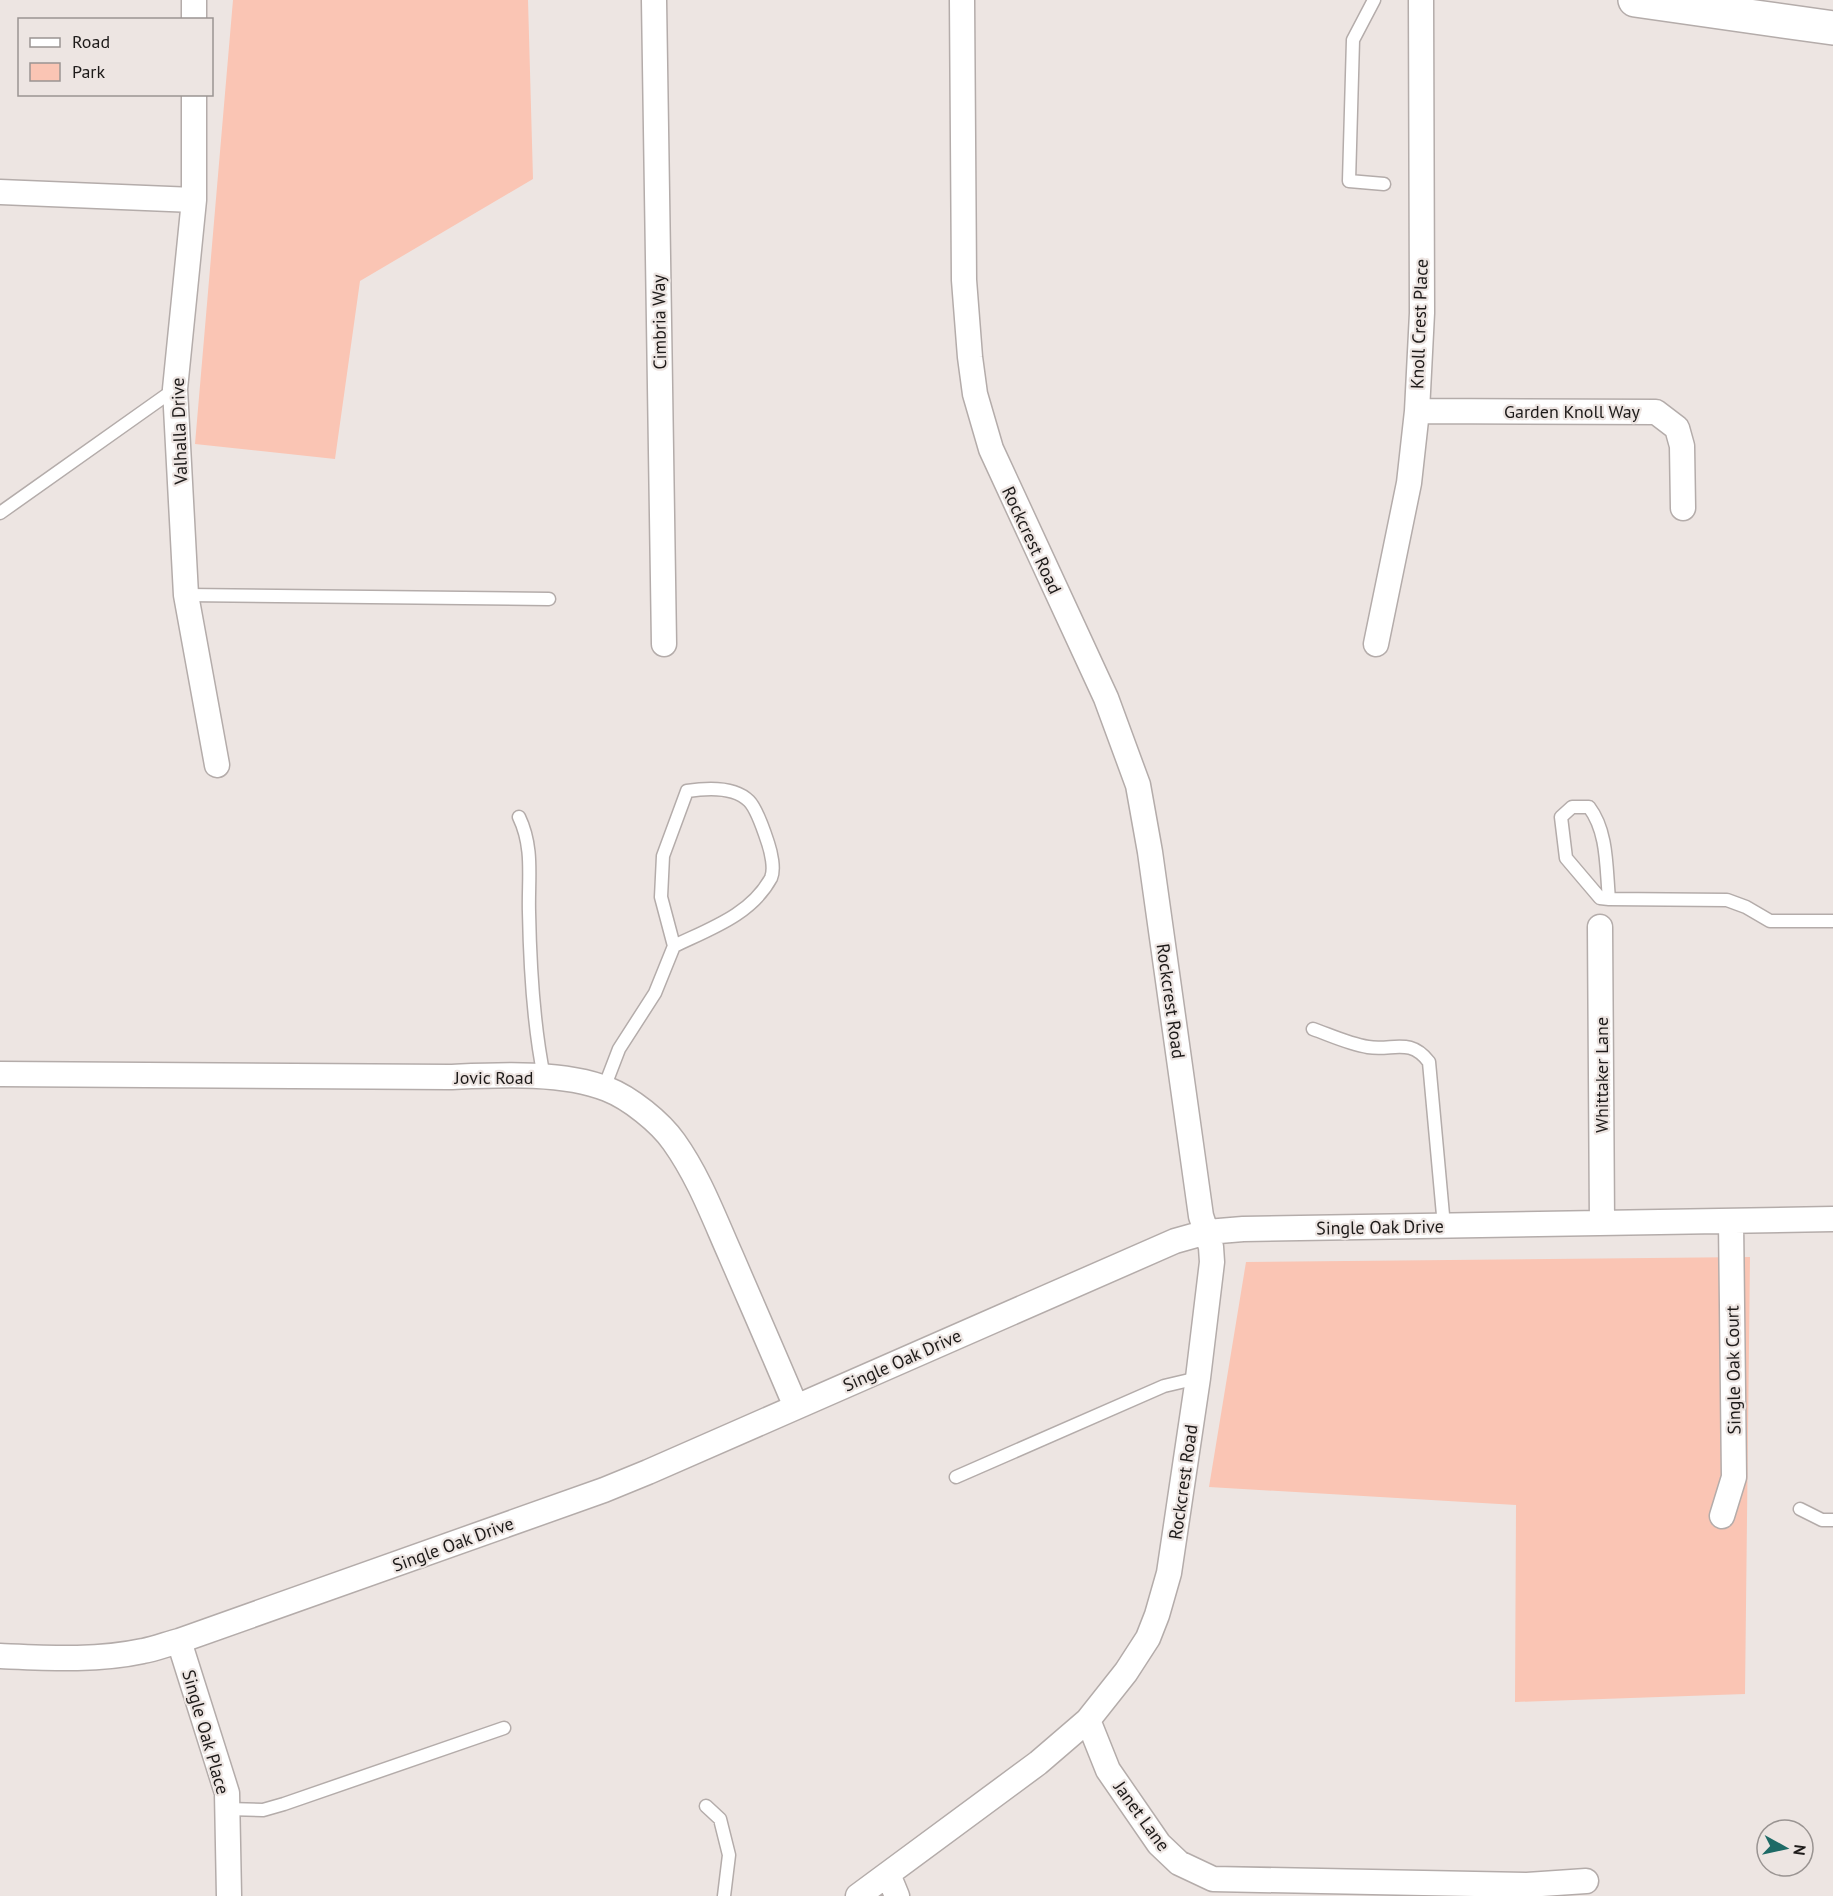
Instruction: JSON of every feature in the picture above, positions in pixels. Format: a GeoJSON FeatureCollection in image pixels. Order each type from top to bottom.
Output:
{"type":"FeatureCollection","features":[{"type":"Feature","properties":{"kind":"main road"},"geometry":{"type":"LineString","coordinates":[[1635,0],[1759,13],[1833,28]]}},
{"type":"Feature","properties":{"kind":"street"},"geometry":{"type":"LineString","coordinates":[[194,0],[194,18]]}},
{"type":"Feature","properties":{"kind":"street","name":"Cimbria Way"},"geometry":{"type":"LineString","coordinates":[[654,0],[664,644]]}},
{"type":"Feature","properties":{"kind":"street","name":"Rockcrest Road"},"geometry":{"type":"LineString","coordinates":[[858,1896],[892,1885],[1088,1719],[1126,1672],[1148,1638],[1169,1573],[1198,1378],[1212,1262],[1211,1247],[1202,1215],[1150,852],[1138,785],[1106,698],[991,449],[975,394],[964,280],[962,0]]}},
{"type":"Feature","properties":{"kind":"street","name":"Knoll Crest Place"},"geometry":{"type":"LineString","coordinates":[[1376,644],[1409,483],[1417,411],[1422,313],[1421,0]]}},
{"type":"Feature","properties":{"kind":"street","name":"Valhalla Drive"},"geometry":{"type":"LineString","coordinates":[[194,96],[195,200],[175,389],[186,595],[217,765]]}},
{"type":"Feature","properties":{"kind":"street"},"geometry":{"type":"LineString","coordinates":[[0,192],[195,200]]}},
{"type":"Feature","properties":{"kind":"street","name":"Garden Knoll Way"},"geometry":{"type":"LineString","coordinates":[[1417,411],[1656,411],[1677,428],[1682,446],[1683,508]]}},
{"type":"Feature","properties":{"kind":"street","name":"Whittaker Lane"},"geometry":{"type":"LineString","coordinates":[[1600,927],[1602,1223]]}},
{"type":"Feature","properties":{"kind":"street","name":"Jovic Road"},"geometry":{"type":"LineString","coordinates":[[0,1074],[449,1077],[501,1075],[573,1080],[619,1094],[636,1105],[673,1140],[691,1169],[708,1203],[796,1407]]}},
{"type":"Feature","properties":{"kind":"street","name":"Single Oak Drive"},"geometry":{"type":"LineString","coordinates":[[0,1656],[60,1658],[110,1656],[144,1651],[179,1641],[604,1490],[1175,1241],[1207,1232],[1833,1219]]}},
{"type":"Feature","properties":{"kind":"street","name":"Single Oak Court"},"geometry":{"type":"LineString","coordinates":[[1722,1516],[1734,1477],[1731,1221]]}},
{"type":"Feature","properties":{"kind":"street","name":"Single Oak Place"},"geometry":{"type":"LineString","coordinates":[[179,1641],[227,1793],[229,1896]]}},
{"type":"Feature","properties":{"kind":"street","name":"Janet Lane"},"geometry":{"type":"LineString","coordinates":[[1088,1719],[1108,1770],[1159,1844],[1179,1863],[1213,1879],[1527,1885],[1586,1881]]}},
{"type":"Feature","properties":{"kind":"lane"},"geometry":{"type":"LineString","coordinates":[[1374,0],[1353,40],[1349,181],[1384,184]]}},
{"type":"Feature","properties":{"kind":"lane"},"geometry":{"type":"LineString","coordinates":[[0,513],[175,389]]}},
{"type":"Feature","properties":{"kind":"lane"},"geometry":{"type":"LineString","coordinates":[[186,595],[549,599]]}},
{"type":"Feature","properties":{"kind":"lane"},"geometry":{"type":"LineString","coordinates":[[604,1088],[620,1049],[655,993],[674,946],[661,897],[663,856],[682,802],[687,791],[705,788],[727,790],[749,801],[761,824],[771,853],[772,876],[760,895],[738,914],[674,946]]}},
{"type":"Feature","properties":{"kind":"lane"},"geometry":{"type":"LineString","coordinates":[[1609,899],[1603,839],[1597,818],[1589,807],[1572,807],[1561,818],[1566,858],[1600,898],[1609,899],[1727,900],[1746,907],[1770,921],[1833,921]]}},
{"type":"Feature","properties":{"kind":"lane"},"geometry":{"type":"LineString","coordinates":[[519,817],[525,828],[530,848],[529,912],[534,1006],[538,1049],[544,1077]]}},
{"type":"Feature","properties":{"kind":"lane"},"geometry":{"type":"LineString","coordinates":[[1313,1029],[1368,1047],[1409,1047],[1421,1052],[1429,1062],[1444,1226]]}},
{"type":"Feature","properties":{"kind":"lane"},"geometry":{"type":"LineString","coordinates":[[957,1477],[1164,1386],[1198,1378]]}},
{"type":"Feature","properties":{"kind":"lane"},"geometry":{"type":"LineString","coordinates":[[1800,1509],[1822,1520],[1833,1520]]}},
{"type":"Feature","properties":{"kind":"lane"},"geometry":{"type":"LineString","coordinates":[[227,1809],[264,1810],[504,1728]]}},
{"type":"Feature","properties":{"kind":"lane"},"geometry":{"type":"LineString","coordinates":[[706,1806],[720,1819],[729,1855],[724,1896]]}},
{"type":"Feature","properties":{"kind":"green space"},"geometry":{"type":"Polygon","coordinates":[[[233,0],[528,0],[533,179],[360,281],[335,459],[195,444],[233,0]]]}},
{"type":"Feature","properties":{"kind":"green space"},"geometry":{"type":"Polygon","coordinates":[[[1750,1257],[1745,1694],[1515,1702],[1516,1505],[1209,1487],[1246,1262],[1750,1257]]]}}]}
